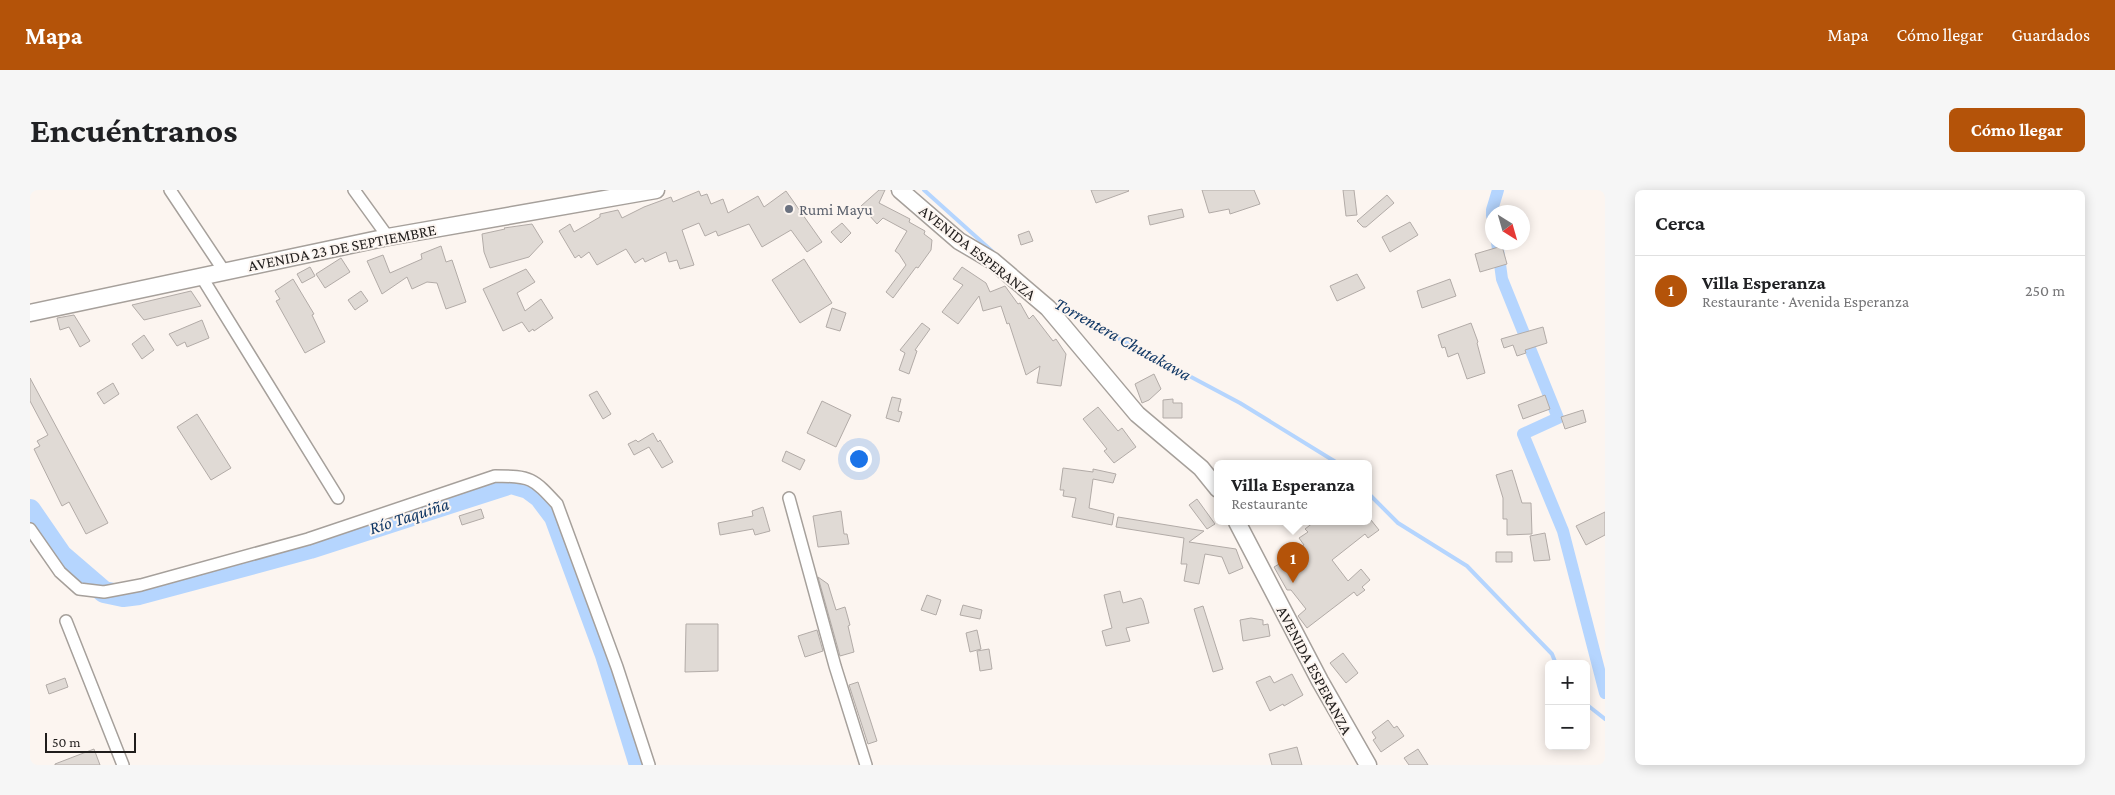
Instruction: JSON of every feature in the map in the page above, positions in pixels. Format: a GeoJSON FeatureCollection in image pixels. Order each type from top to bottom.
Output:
{"type":"FeatureCollection","features":[{"type":"Feature","properties":{"kind":"main road","name":"AVENIDA 23 DE SEPTIEMBRE"},"geometry":{"type":"LineString","coordinates":[[30,313],[388,236],[656,190]]}},
{"type":"Feature","properties":{"kind":"main road","name":"AVENIDA ESPERANZA"},"geometry":{"type":"LineString","coordinates":[[900,190],[959,241],[993,261],[1048,308],[1137,414],[1201,468],[1214,484]]}},
{"type":"Feature","properties":{"kind":"main road","name":"AVENIDA ESPERANZA"},"geometry":{"type":"LineString","coordinates":[[1239,525],[1324,689],[1368,765]]}},
{"type":"Feature","properties":{"kind":"street"},"geometry":{"type":"LineString","coordinates":[[170,190],[224,270]]}},
{"type":"Feature","properties":{"kind":"street"},"geometry":{"type":"LineString","coordinates":[[354,190],[388,236]]}},
{"type":"Feature","properties":{"kind":"street"},"geometry":{"type":"LineString","coordinates":[[201,276],[338,498]]}},
{"type":"Feature","properties":{"kind":"street"},"geometry":{"type":"LineString","coordinates":[[30,529],[60,572],[79,589],[104,592],[141,585],[308,539],[495,476],[520,476],[530,479],[538,484],[557,504],[617,667],[649,765]]}},
{"type":"Feature","properties":{"kind":"street"},"geometry":{"type":"LineString","coordinates":[[789,498],[866,765]]}},
{"type":"Feature","properties":{"kind":"street"},"geometry":{"type":"LineString","coordinates":[[66,621],[123,765]]}},
{"type":"Feature","properties":{"kind":"building"},"geometry":{"type":"Polygon","coordinates":[[[879,190],[885,190],[879,203],[910,219],[909,222],[925,231],[924,234],[932,240],[931,250],[893,298],[886,292],[906,265],[895,251],[907,231],[883,218],[877,224],[861,206],[879,190]]]}},
{"type":"Feature","properties":{"kind":"building"},"geometry":{"type":"Polygon","coordinates":[[[1091,190],[1128,190],[1129,191],[1096,203],[1091,190]]]}},
{"type":"Feature","properties":{"kind":"building"},"geometry":{"type":"Polygon","coordinates":[[[1202,190],[1254,190],[1260,204],[1230,214],[1229,209],[1209,213],[1202,190]]]}},
{"type":"Feature","properties":{"kind":"building"},"geometry":{"type":"Polygon","coordinates":[[[1343,190],[1354,190],[1357,215],[1346,216],[1343,190]]]}},
{"type":"Feature","properties":{"kind":"building"},"geometry":{"type":"Polygon","coordinates":[[[699,191],[701,196],[707,194],[711,204],[723,199],[728,213],[758,196],[764,207],[786,191],[822,242],[807,252],[791,230],[762,247],[749,224],[718,236],[716,231],[705,236],[699,223],[682,230],[694,265],[680,269],[677,260],[669,262],[666,252],[645,262],[643,258],[635,263],[626,249],[597,265],[589,252],[581,258],[579,255],[575,258],[559,231],[570,224],[574,232],[600,217],[600,214],[618,210],[622,218],[671,197],[673,202],[699,191]]]}},
{"type":"Feature","properties":{"kind":"building"},"geometry":{"type":"Polygon","coordinates":[[[1387,195],[1394,203],[1366,227],[1363,227],[1357,221],[1387,195]]]}},
{"type":"Feature","properties":{"kind":"building"},"geometry":{"type":"Polygon","coordinates":[[[1182,209],[1184,217],[1150,225],[1148,216],[1182,209]]]}},
{"type":"Feature","properties":{"kind":"building"},"geometry":{"type":"Polygon","coordinates":[[[1410,222],[1418,235],[1390,252],[1382,237],[1410,222]]]}},
{"type":"Feature","properties":{"kind":"building"},"geometry":{"type":"Polygon","coordinates":[[[842,223],[851,233],[841,243],[831,232],[842,223]]]}},
{"type":"Feature","properties":{"kind":"building"},"geometry":{"type":"Polygon","coordinates":[[[532,224],[543,242],[529,257],[490,268],[484,252],[482,234],[504,228],[532,224]]]}},
{"type":"Feature","properties":{"kind":"building"},"geometry":{"type":"Polygon","coordinates":[[[1029,231],[1033,241],[1021,245],[1018,235],[1029,231]]]}},
{"type":"Feature","properties":{"kind":"building"},"geometry":{"type":"Polygon","coordinates":[[[441,246],[446,262],[452,260],[466,302],[446,309],[437,283],[427,282],[412,289],[407,277],[382,294],[367,261],[383,255],[390,273],[422,259],[421,254],[441,246]]]}},
{"type":"Feature","properties":{"kind":"building"},"geometry":{"type":"Polygon","coordinates":[[[1488,250],[1503,250],[1507,264],[1480,272],[1475,254],[1488,250]]]}},
{"type":"Feature","properties":{"kind":"building"},"geometry":{"type":"Polygon","coordinates":[[[341,258],[350,272],[325,288],[316,274],[341,258]]]}},
{"type":"Feature","properties":{"kind":"building"},"geometry":{"type":"Polygon","coordinates":[[[804,259],[832,303],[800,323],[772,280],[804,259]]]}},
{"type":"Feature","properties":{"kind":"building"},"geometry":{"type":"Polygon","coordinates":[[[310,267],[315,276],[302,283],[297,274],[310,267]]]}},
{"type":"Feature","properties":{"kind":"building"},"geometry":{"type":"Polygon","coordinates":[[[962,267],[986,283],[990,292],[1005,286],[1018,304],[1020,303],[1029,319],[1033,315],[1053,341],[1056,339],[1066,354],[1061,386],[1037,383],[1040,366],[1026,375],[1009,323],[1007,324],[1001,306],[983,311],[979,296],[958,324],[942,312],[963,285],[953,279],[962,267]]]}},
{"type":"Feature","properties":{"kind":"building"},"geometry":{"type":"Polygon","coordinates":[[[526,269],[535,282],[517,293],[525,311],[541,299],[553,318],[534,331],[533,329],[529,332],[522,322],[503,331],[483,289],[526,269]]]}},
{"type":"Feature","properties":{"kind":"building"},"geometry":{"type":"Polygon","coordinates":[[[1357,274],[1365,288],[1337,301],[1330,286],[1357,274]]]}},
{"type":"Feature","properties":{"kind":"building"},"geometry":{"type":"Polygon","coordinates":[[[293,279],[314,314],[312,315],[325,342],[305,353],[276,301],[280,299],[275,291],[293,279]]]}},
{"type":"Feature","properties":{"kind":"building"},"geometry":{"type":"Polygon","coordinates":[[[1450,279],[1456,296],[1422,308],[1417,291],[1450,279]]]}},
{"type":"Feature","properties":{"kind":"building"},"geometry":{"type":"Polygon","coordinates":[[[191,291],[201,306],[144,320],[132,305],[191,291]]]}},
{"type":"Feature","properties":{"kind":"building"},"geometry":{"type":"Polygon","coordinates":[[[361,291],[368,301],[355,310],[348,300],[361,291]]]}},
{"type":"Feature","properties":{"kind":"building"},"geometry":{"type":"Polygon","coordinates":[[[832,308],[846,313],[840,331],[826,327],[832,308]]]}},
{"type":"Feature","properties":{"kind":"building"},"geometry":{"type":"Polygon","coordinates":[[[74,315],[90,341],[80,347],[69,327],[60,330],[57,318],[74,315]]]}},
{"type":"Feature","properties":{"kind":"building"},"geometry":{"type":"Polygon","coordinates":[[[202,320],[209,338],[187,347],[185,342],[177,346],[169,334],[202,320]]]}},
{"type":"Feature","properties":{"kind":"building"},"geometry":{"type":"Polygon","coordinates":[[[922,323],[930,329],[915,350],[917,351],[909,374],[899,370],[905,353],[900,350],[922,323]]]}},
{"type":"Feature","properties":{"kind":"building"},"geometry":{"type":"Polygon","coordinates":[[[1471,323],[1478,342],[1485,373],[1467,379],[1458,353],[1448,357],[1445,347],[1442,348],[1438,335],[1471,323]]]}},
{"type":"Feature","properties":{"kind":"building"},"geometry":{"type":"Polygon","coordinates":[[[1543,327],[1547,343],[1525,350],[1526,353],[1517,356],[1513,345],[1504,348],[1501,339],[1543,327]]]}},
{"type":"Feature","properties":{"kind":"building"},"geometry":{"type":"Polygon","coordinates":[[[144,335],[154,350],[142,359],[132,344],[144,335]]]}},
{"type":"Feature","properties":{"kind":"building"},"geometry":{"type":"Polygon","coordinates":[[[1154,374],[1161,389],[1149,400],[1142,403],[1135,384],[1154,374]]]}},
{"type":"Feature","properties":{"kind":"building"},"geometry":{"type":"Polygon","coordinates":[[[30,378],[108,523],[86,534],[69,502],[62,506],[34,449],[40,446],[37,441],[48,435],[30,401],[30,378]]]}},
{"type":"Feature","properties":{"kind":"building"},"geometry":{"type":"Polygon","coordinates":[[[113,383],[119,394],[104,404],[97,393],[113,383]]]}},
{"type":"Feature","properties":{"kind":"building"},"geometry":{"type":"Polygon","coordinates":[[[597,391],[611,414],[603,419],[589,395],[597,391]]]}},
{"type":"Feature","properties":{"kind":"building"},"geometry":{"type":"Polygon","coordinates":[[[1545,395],[1550,409],[1523,419],[1518,405],[1545,395]]]}},
{"type":"Feature","properties":{"kind":"building"},"geometry":{"type":"Polygon","coordinates":[[[892,397],[901,399],[898,411],[902,412],[899,422],[886,418],[892,397]]]}},
{"type":"Feature","properties":{"kind":"building"},"geometry":{"type":"Polygon","coordinates":[[[1173,399],[1173,403],[1182,403],[1182,418],[1163,418],[1163,400],[1173,399]]]}},
{"type":"Feature","properties":{"kind":"building"},"geometry":{"type":"Polygon","coordinates":[[[822,401],[851,415],[836,447],[807,433],[822,401]]]}},
{"type":"Feature","properties":{"kind":"building"},"geometry":{"type":"Polygon","coordinates":[[[1098,407],[1118,431],[1122,428],[1136,447],[1114,463],[1104,451],[1107,449],[1083,419],[1098,407]]]}},
{"type":"Feature","properties":{"kind":"building"},"geometry":{"type":"Polygon","coordinates":[[[1583,410],[1586,422],[1565,429],[1561,417],[1583,410]]]}},
{"type":"Feature","properties":{"kind":"building"},"geometry":{"type":"Polygon","coordinates":[[[197,414],[231,468],[211,480],[177,427],[197,414]]]}},
{"type":"Feature","properties":{"kind":"building"},"geometry":{"type":"Polygon","coordinates":[[[653,433],[658,442],[660,440],[673,462],[662,468],[649,447],[634,455],[628,444],[636,440],[638,442],[653,433]]]}},
{"type":"Feature","properties":{"kind":"building"},"geometry":{"type":"Polygon","coordinates":[[[786,451],[805,460],[800,470],[782,461],[786,451]]]}},
{"type":"Feature","properties":{"kind":"building"},"geometry":{"type":"Polygon","coordinates":[[[1063,468],[1093,472],[1093,469],[1116,474],[1113,483],[1093,479],[1089,508],[1114,514],[1112,525],[1072,517],[1076,498],[1063,496],[1064,490],[1060,490],[1063,468]]]}},
{"type":"Feature","properties":{"kind":"building"},"geometry":{"type":"Polygon","coordinates":[[[1512,470],[1522,503],[1531,503],[1532,534],[1507,535],[1507,519],[1503,519],[1503,498],[1496,475],[1512,470]]]}},
{"type":"Feature","properties":{"kind":"building"},"geometry":{"type":"Polygon","coordinates":[[[1197,499],[1214,525],[1207,529],[1189,505],[1197,499]]]}},
{"type":"Feature","properties":{"kind":"building"},"geometry":{"type":"Polygon","coordinates":[[[763,507],[770,531],[755,535],[753,529],[720,535],[718,523],[753,516],[752,511],[763,507]]]}},
{"type":"Feature","properties":{"kind":"building"},"geometry":{"type":"Polygon","coordinates":[[[481,509],[484,518],[462,525],[459,516],[481,509]]]}},
{"type":"Feature","properties":{"kind":"building"},"geometry":{"type":"Polygon","coordinates":[[[841,511],[844,534],[847,534],[849,544],[818,547],[813,516],[841,511]]]}},
{"type":"Feature","properties":{"kind":"building"},"geometry":{"type":"Polygon","coordinates":[[[1605,512],[1605,535],[1586,545],[1576,526],[1605,512]]]}},
{"type":"Feature","properties":{"kind":"building"},"geometry":{"type":"Polygon","coordinates":[[[1118,517],[1204,531],[1189,542],[1236,549],[1243,568],[1229,574],[1222,557],[1205,554],[1199,584],[1184,581],[1187,564],[1181,564],[1184,538],[1116,527],[1118,517]]]}},
{"type":"Feature","properties":{"kind":"building"},"geometry":{"type":"Polygon","coordinates":[[[1372,521],[1379,530],[1368,538],[1365,534],[1332,560],[1348,581],[1361,569],[1370,580],[1362,587],[1365,590],[1357,596],[1354,592],[1307,628],[1298,616],[1306,609],[1291,590],[1287,590],[1274,567],[1305,549],[1299,538],[1308,532],[1305,529],[1310,525],[1372,525],[1372,521]]]}},
{"type":"Feature","properties":{"kind":"building"},"geometry":{"type":"Polygon","coordinates":[[[1545,533],[1550,560],[1534,561],[1530,536],[1545,533]]]}},
{"type":"Feature","properties":{"kind":"building"},"geometry":{"type":"Polygon","coordinates":[[[1496,552],[1512,552],[1512,562],[1496,562],[1496,552]]]}},
{"type":"Feature","properties":{"kind":"building"},"geometry":{"type":"Polygon","coordinates":[[[818,577],[828,584],[836,610],[845,607],[854,652],[840,656],[818,577]]]}},
{"type":"Feature","properties":{"kind":"building"},"geometry":{"type":"Polygon","coordinates":[[[1120,591],[1123,603],[1141,598],[1149,623],[1126,628],[1130,641],[1106,646],[1102,631],[1112,628],[1104,595],[1120,591]]]}},
{"type":"Feature","properties":{"kind":"building"},"geometry":{"type":"Polygon","coordinates":[[[927,595],[941,600],[936,615],[921,610],[927,595]]]}},
{"type":"Feature","properties":{"kind":"building"},"geometry":{"type":"Polygon","coordinates":[[[963,605],[982,610],[980,619],[960,615],[963,605]]]}},
{"type":"Feature","properties":{"kind":"building"},"geometry":{"type":"Polygon","coordinates":[[[1203,606],[1223,669],[1213,672],[1194,609],[1203,606]]]}},
{"type":"Feature","properties":{"kind":"building"},"geometry":{"type":"Polygon","coordinates":[[[1251,618],[1263,620],[1263,625],[1268,624],[1270,636],[1243,641],[1240,620],[1251,618]]]}},
{"type":"Feature","properties":{"kind":"building"},"geometry":{"type":"Polygon","coordinates":[[[686,624],[718,624],[718,671],[685,672],[686,624]]]}},
{"type":"Feature","properties":{"kind":"building"},"geometry":{"type":"Polygon","coordinates":[[[817,630],[823,651],[805,657],[798,636],[817,630]]]}},
{"type":"Feature","properties":{"kind":"building"},"geometry":{"type":"Polygon","coordinates":[[[977,630],[981,649],[970,652],[966,633],[977,630]]]}},
{"type":"Feature","properties":{"kind":"building"},"geometry":{"type":"Polygon","coordinates":[[[989,649],[992,669],[980,671],[977,651],[989,649]]]}},
{"type":"Feature","properties":{"kind":"building"},"geometry":{"type":"Polygon","coordinates":[[[1343,653],[1358,673],[1346,683],[1330,663],[1343,653]]]}},
{"type":"Feature","properties":{"kind":"building"},"geometry":{"type":"Polygon","coordinates":[[[1292,674],[1303,695],[1284,706],[1283,704],[1270,711],[1256,682],[1270,676],[1274,683],[1292,674]]]}},
{"type":"Feature","properties":{"kind":"building"},"geometry":{"type":"Polygon","coordinates":[[[65,678],[68,687],[49,694],[46,685],[65,678]]]}},
{"type":"Feature","properties":{"kind":"building"},"geometry":{"type":"Polygon","coordinates":[[[858,682],[877,741],[868,744],[849,685],[858,682]]]}},
{"type":"Feature","properties":{"kind":"building"},"geometry":{"type":"Polygon","coordinates":[[[1388,720],[1394,728],[1397,726],[1404,736],[1381,752],[1373,740],[1376,738],[1372,732],[1388,720]]]}},
{"type":"Feature","properties":{"kind":"building"},"geometry":{"type":"Polygon","coordinates":[[[1297,747],[1302,765],[1272,765],[1269,754],[1297,747]]]}},
{"type":"Feature","properties":{"kind":"building"},"geometry":{"type":"Polygon","coordinates":[[[94,749],[100,765],[55,765],[55,764],[94,749]]]}},
{"type":"Feature","properties":{"kind":"building"},"geometry":{"type":"Polygon","coordinates":[[[1418,749],[1428,765],[1409,765],[1404,758],[1418,749]]]}},
{"type":"Feature","properties":{"kind":"waterway","name":"Torrentera Chutakawa"},"geometry":{"type":"LineString","coordinates":[[924,190],[993,252]]}},
{"type":"Feature","properties":{"kind":"waterway"},"geometry":{"type":"LineString","coordinates":[[1494,205],[1498,190]]}},
{"type":"Feature","properties":{"kind":"waterway"},"geometry":{"type":"LineString","coordinates":[[1498,250],[1502,279],[1558,418],[1523,434],[1563,531],[1605,693]]}},
{"type":"Feature","properties":{"kind":"waterway","name":"Torrentera Chutakawa"},"geometry":{"type":"LineString","coordinates":[[1054,304],[1240,403],[1333,460]]}},
{"type":"Feature","properties":{"kind":"waterway","name":"Río Taquiña"},"geometry":{"type":"LineString","coordinates":[[30,510],[61,555],[104,592],[123,596],[139,594],[310,548],[511,483],[528,488],[540,497],[555,517],[606,655],[640,765]]}},
{"type":"Feature","properties":{"kind":"waterway","name":"Torrentera Chutakawa"},"geometry":{"type":"LineString","coordinates":[[1372,497],[1398,523],[1467,566],[1552,654],[1554,660]]}},
{"type":"Feature","properties":{"kind":"waterway","name":"Torrentera Chutakawa"},"geometry":{"type":"LineString","coordinates":[[1587,705],[1605,719]]}},
{"type":"Feature","properties":{"kind":"place","name":"Rumi Mayu"},"geometry":{"type":"Point","coordinates":[789,209]}},
{"type":"Feature","properties":{"kind":"place","name":"Villa Esperanza"},"geometry":{"type":"Point","coordinates":[1293,583]}}]}
